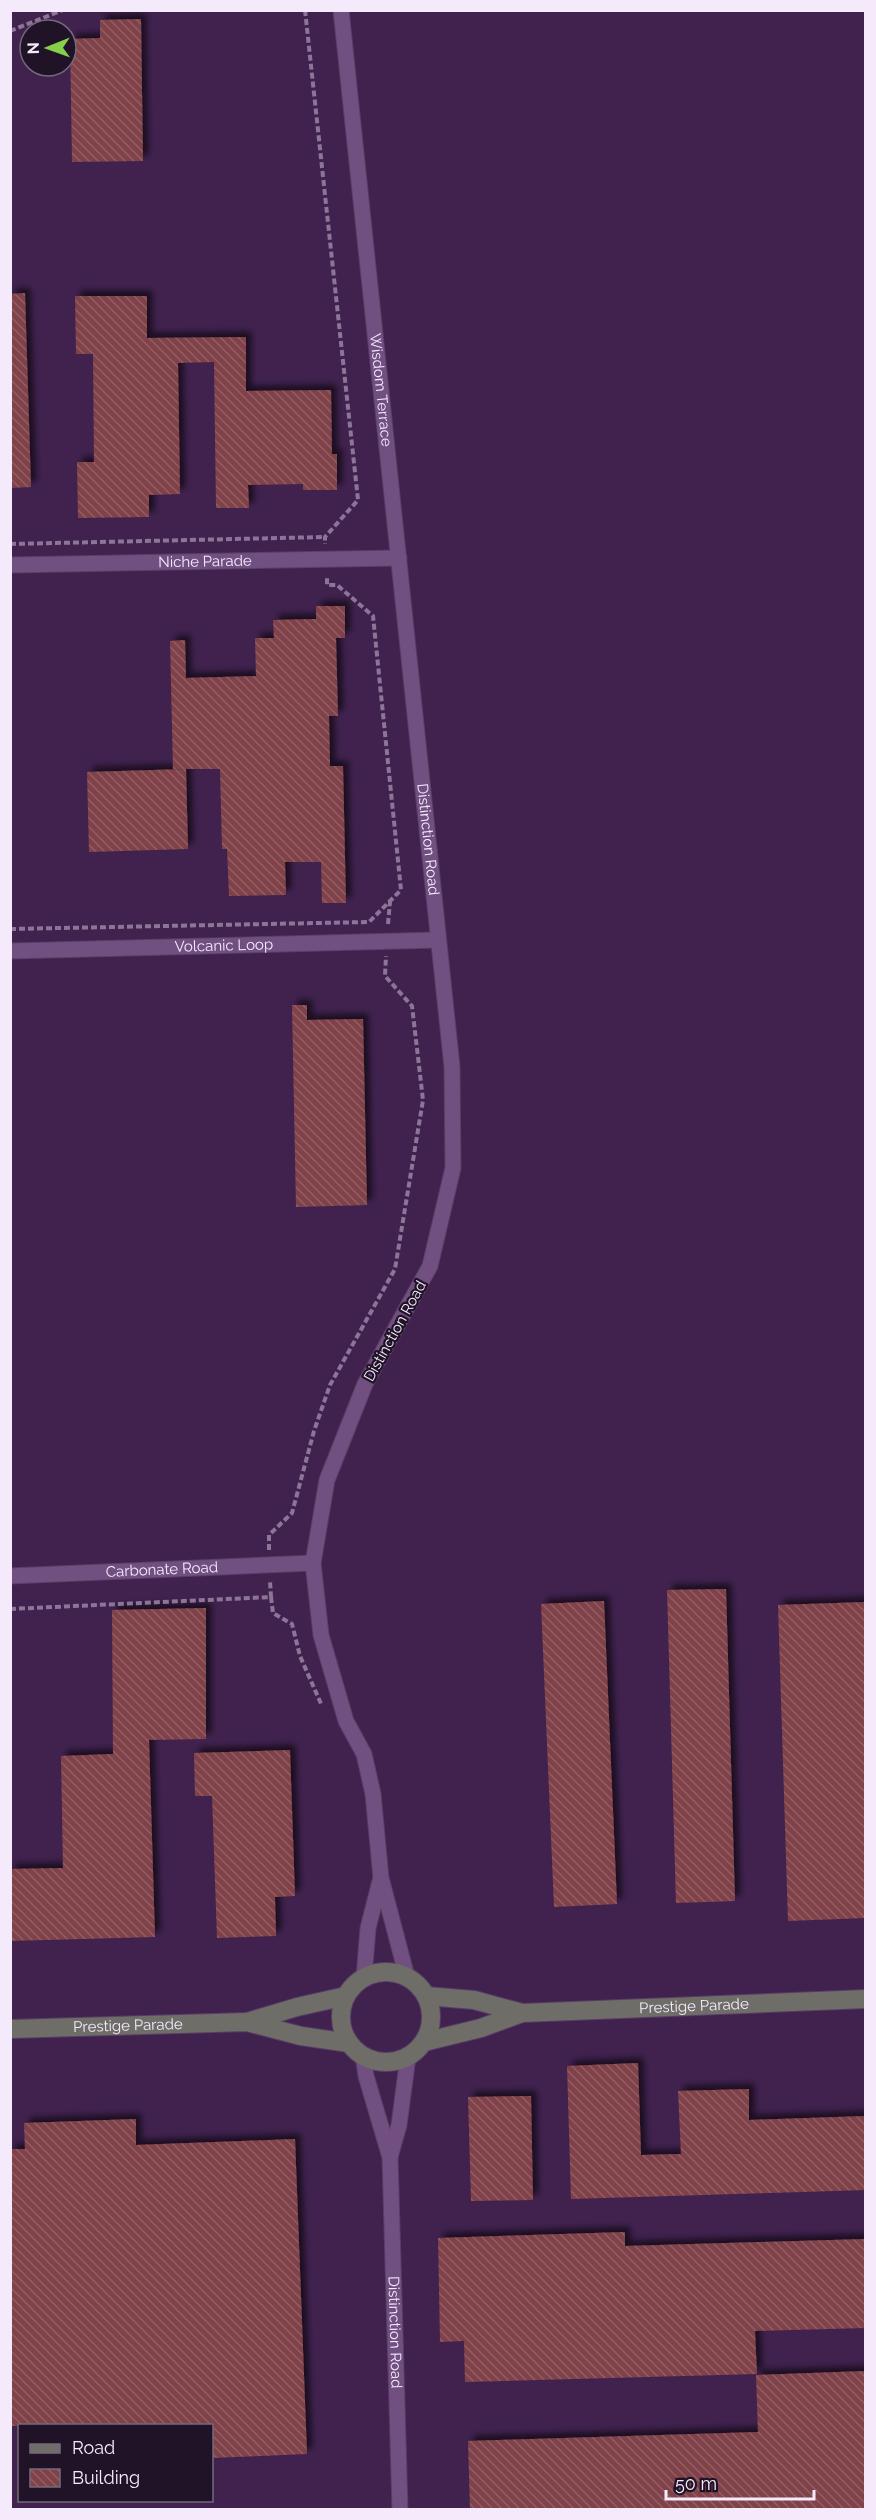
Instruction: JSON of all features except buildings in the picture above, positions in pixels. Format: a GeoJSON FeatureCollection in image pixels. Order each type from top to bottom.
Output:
{"type":"FeatureCollection","features":[{"type":"Feature","properties":{"kind":"street","name":"Wisdom Terrace"},"geometry":{"type":"LineString","coordinates":[[341,10],[421,771]]}},
{"type":"Feature","properties":{"kind":"street","name":"Niche Parade"},"geometry":{"type":"LineString","coordinates":[[10,566],[399,558]]}},
{"type":"Feature","properties":{"kind":"street","name":"Distinction Road"},"geometry":{"type":"LineString","coordinates":[[407,1977],[381,1878],[373,1794],[364,1754],[346,1721],[321,1635],[313,1563],[327,1480],[365,1384],[430,1266],[453,1168],[452,1067],[421,771]]}},
{"type":"Feature","properties":{"kind":"street","name":"Volcanic Loop"},"geometry":{"type":"LineString","coordinates":[[10,951],[438,940]]}},
{"type":"Feature","properties":{"kind":"street","name":"Carbonate Road"},"geometry":{"type":"LineString","coordinates":[[10,1576],[313,1563]]}},
{"type":"Feature","properties":{"kind":"street","name":"Distinction Road"},"geometry":{"type":"LineString","coordinates":[[363,1978],[368,1928],[381,1878]]}},
{"type":"Feature","properties":{"kind":"street"},"geometry":{"type":"LineString","coordinates":[[393,1972],[407,1977],[418,1985],[426,1996],[431,2011],[430,2027],[424,2042],[408,2057],[385,2062],[356,2049],[344,2032],[341,2020],[346,1996],[363,1978],[378,1973],[393,1972]]}},
{"type":"Feature","properties":{"kind":"street","name":"Prestige Parade"},"geometry":{"type":"LineString","coordinates":[[10,2029],[247,2022],[297,2007],[346,1996]]}},
{"type":"Feature","properties":{"kind":"street","name":"Prestige Parade"},"geometry":{"type":"LineString","coordinates":[[426,1996],[474,2000],[522,2013]]}},
{"type":"Feature","properties":{"kind":"street","name":"Prestige Parade"},"geometry":{"type":"LineString","coordinates":[[424,2042],[480,2028],[522,2013],[866,1999]]}},
{"type":"Feature","properties":{"kind":"street","name":"Prestige Parade"},"geometry":{"type":"LineString","coordinates":[[247,2022],[356,2049]]}},
{"type":"Feature","properties":{"kind":"street","name":"Distinction Road"},"geometry":{"type":"LineString","coordinates":[[356,2049],[390,2157],[400,2510]]}},
{"type":"Feature","properties":{"kind":"street","name":"Distinction Road"},"geometry":{"type":"LineString","coordinates":[[390,2157],[399,2125],[408,2057]]}},
{"type":"Feature","properties":{"kind":"path"},"geometry":{"type":"LineString","coordinates":[[10,31],[63,10]]}},
{"type":"Feature","properties":{"kind":"path"},"geometry":{"type":"LineString","coordinates":[[10,928],[369,922],[401,890],[373,616],[337,585],[327,585],[325,537],[358,500],[305,10]]}},
{"type":"Feature","properties":{"kind":"path"},"geometry":{"type":"LineString","coordinates":[[10,544],[325,537]]}},
{"type":"Feature","properties":{"kind":"path"},"geometry":{"type":"LineString","coordinates":[[324,1712],[300,1656],[292,1623],[273,1612],[270,1597],[269,1535],[292,1513],[314,1431],[330,1385],[395,1269],[423,1100],[412,1006],[385,976],[390,901]]}},
{"type":"Feature","properties":{"kind":"path"},"geometry":{"type":"LineString","coordinates":[[10,1609],[270,1597]]}}]}
